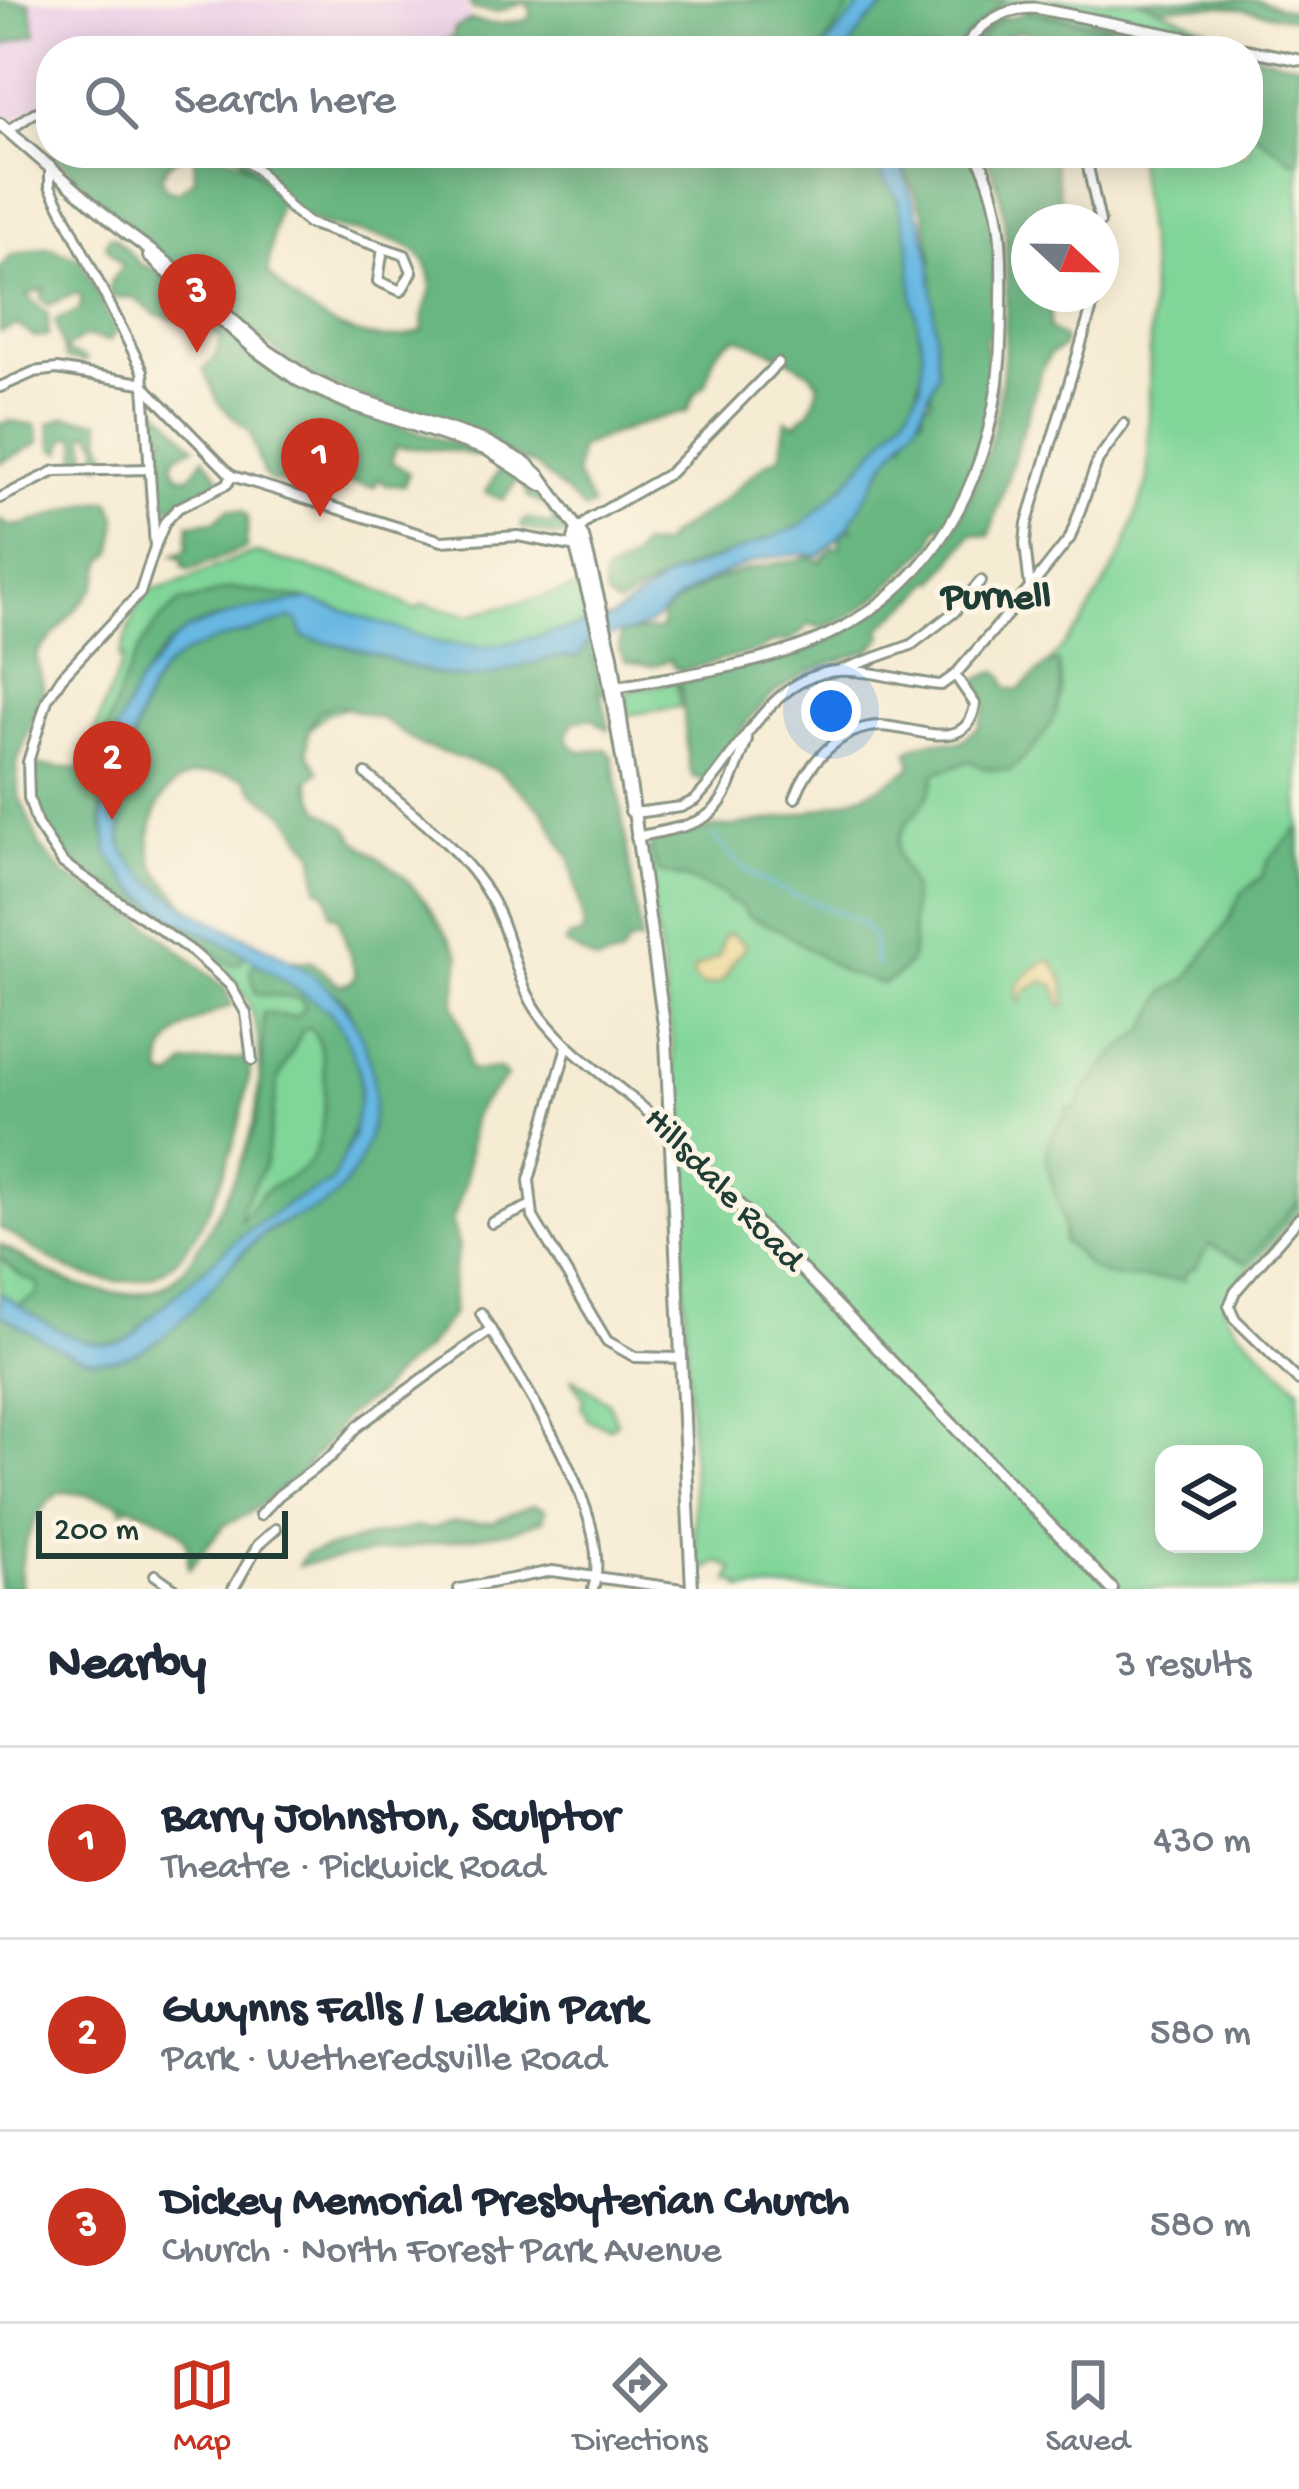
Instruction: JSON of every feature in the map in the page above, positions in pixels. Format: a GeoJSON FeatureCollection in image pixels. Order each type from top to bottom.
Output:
{"type":"FeatureCollection","features":[{"type":"Feature","properties":{"kind":"main road"},"geometry":{"type":"LineString","coordinates":[[4,128],[36,154]]}},
{"type":"Feature","properties":{"kind":"main road"},"geometry":{"type":"LineString","coordinates":[[52,168],[292,369],[338,392],[501,448],[535,471],[583,537],[609,657],[666,1039],[692,1589]]}},
{"type":"Feature","properties":{"kind":"main road"},"geometry":{"type":"LineString","coordinates":[[576,532],[596,599]]}},
{"type":"Feature","properties":{"kind":"main road","name":"Hillsdale Road"},"geometry":{"type":"LineString","coordinates":[[670,1134],[1112,1589]]}},
{"type":"Feature","properties":{"kind":"street"},"geometry":{"type":"LineString","coordinates":[[976,36],[989,21],[1017,8],[1035,8],[1177,36]]}},
{"type":"Feature","properties":{"kind":"street"},"geometry":{"type":"LineString","coordinates":[[1263,53],[1299,60]]}},
{"type":"Feature","properties":{"kind":"street"},"geometry":{"type":"LineString","coordinates":[[4,128],[36,112]]}},
{"type":"Feature","properties":{"kind":"street"},"geometry":{"type":"LineString","coordinates":[[50,168],[50,185],[147,385],[232,476],[442,541],[518,536],[577,547]]}},
{"type":"Feature","properties":{"kind":"street"},"geometry":{"type":"LineString","coordinates":[[256,168],[308,223],[405,255],[413,268],[400,291],[378,281],[383,248]]}},
{"type":"Feature","properties":{"kind":"street"},"geometry":{"type":"LineString","coordinates":[[614,688],[772,655],[829,634],[896,587],[955,520],[989,440],[1001,349],[1002,228],[995,192],[983,168]]}},
{"type":"Feature","properties":{"kind":"street"},"geometry":{"type":"LineString","coordinates":[[1087,168],[1096,204]]}},
{"type":"Feature","properties":{"kind":"street"},"geometry":{"type":"LineString","coordinates":[[1030,588],[1025,544],[1028,523],[1091,312]]}},
{"type":"Feature","properties":{"kind":"street"},"geometry":{"type":"LineString","coordinates":[[576,532],[591,518],[670,473],[778,363]]}},
{"type":"Feature","properties":{"kind":"street"},"geometry":{"type":"LineString","coordinates":[[0,387],[26,375],[57,369],[147,385]]}},
{"type":"Feature","properties":{"kind":"street"},"geometry":{"type":"LineString","coordinates":[[147,385],[155,547]]}},
{"type":"Feature","properties":{"kind":"street"},"geometry":{"type":"LineString","coordinates":[[839,670],[941,686],[955,675],[1070,538],[1098,460],[1124,424]]}},
{"type":"Feature","properties":{"kind":"street"},"geometry":{"type":"LineString","coordinates":[[0,498],[55,471],[150,469]]}},
{"type":"Feature","properties":{"kind":"street"},"geometry":{"type":"LineString","coordinates":[[232,476],[171,515],[155,547],[148,580],[132,605],[52,691],[36,730],[26,778],[32,810],[55,854],[74,872],[193,952],[230,985],[246,1013],[253,1060]]}},
{"type":"Feature","properties":{"kind":"street"},"geometry":{"type":"LineString","coordinates":[[633,814],[681,807],[695,800],[786,693],[803,681],[911,645],[953,613],[981,581]]}},
{"type":"Feature","properties":{"kind":"street"},"geometry":{"type":"LineString","coordinates":[[795,798],[811,765],[823,753],[864,729],[962,732],[971,722],[975,704],[955,675]]}},
{"type":"Feature","properties":{"kind":"street"},"geometry":{"type":"LineString","coordinates":[[636,837],[712,815],[750,733]]}},
{"type":"Feature","properties":{"kind":"street","name":"Hillsdale Road"},"geometry":{"type":"LineString","coordinates":[[366,774],[478,879],[500,919],[524,990],[567,1046],[670,1134]]}},
{"type":"Feature","properties":{"kind":"street"},"geometry":{"type":"LineString","coordinates":[[567,1046],[532,1167],[530,1206],[607,1341],[634,1357],[680,1358]]}},
{"type":"Feature","properties":{"kind":"street"},"geometry":{"type":"LineString","coordinates":[[492,1223],[530,1206]]}},
{"type":"Feature","properties":{"kind":"street"},"geometry":{"type":"LineString","coordinates":[[1299,1219],[1229,1306],[1234,1319],[1299,1381]]}},
{"type":"Feature","properties":{"kind":"street"},"geometry":{"type":"LineString","coordinates":[[481,1313],[581,1490],[597,1577],[593,1589]]}},
{"type":"Feature","properties":{"kind":"street"},"geometry":{"type":"LineString","coordinates":[[260,1515],[358,1426],[490,1330]]}},
{"type":"Feature","properties":{"kind":"street"},"geometry":{"type":"LineString","coordinates":[[233,1589],[258,1545],[277,1529]]}},
{"type":"Feature","properties":{"kind":"street"},"geometry":{"type":"LineString","coordinates":[[459,1589],[544,1572],[682,1589]]}},
{"type":"Feature","properties":{"kind":"street"},"geometry":{"type":"LineString","coordinates":[[155,1575],[175,1589]]}},
{"type":"Feature","properties":{"kind":"shaded area"},"geometry":{"type":"Polygon","coordinates":[[[0,0],[466,0],[471,19],[449,36],[36,36],[36,108],[9,123],[0,116],[0,0]]]}},
{"type":"Feature","properties":{"kind":"green space"},"geometry":{"type":"Polygon","coordinates":[[[0,0],[30,3],[36,34],[0,46],[0,0]]]}},
{"type":"Feature","properties":{"kind":"green space"},"geometry":{"type":"Polygon","coordinates":[[[468,0],[855,0],[830,36],[453,36],[454,29],[472,20],[508,24],[529,19],[532,12],[525,2],[497,12],[473,9],[468,0]]]}},
{"type":"Feature","properties":{"kind":"green space"},"geometry":{"type":"Polygon","coordinates":[[[782,0],[1139,0],[1226,36],[1180,36],[1013,7],[978,36],[788,36],[782,0]]]}},
{"type":"Feature","properties":{"kind":"green space"},"geometry":{"type":"Polygon","coordinates":[[[893,0],[1005,0],[968,36],[856,36],[893,0]]]}},
{"type":"Feature","properties":{"kind":"green space"},"geometry":{"type":"Polygon","coordinates":[[[1137,0],[1256,0],[1298,13],[1299,20],[1226,6],[1158,7],[1137,0]]]}},
{"type":"Feature","properties":{"kind":"green space"},"geometry":{"type":"Polygon","coordinates":[[[1027,12],[1153,36],[1033,36],[1022,31],[983,36],[998,21],[1027,12]]]}},
{"type":"Feature","properties":{"kind":"green space"},"geometry":{"type":"Polygon","coordinates":[[[1263,57],[1299,64],[1299,159],[1293,162],[1263,139],[1263,57]]]}},
{"type":"Feature","properties":{"kind":"green space"},"geometry":{"type":"Polygon","coordinates":[[[1263,58],[1299,65],[1299,1209],[1229,1293],[1224,1309],[1236,1327],[1299,1388],[1299,1589],[740,1589],[741,1585],[729,1581],[733,1569],[719,1562],[697,1574],[673,1045],[645,851],[837,807],[946,756],[1021,696],[1081,625],[1124,550],[1148,480],[1151,270],[1138,168],[1263,168],[1263,58]]]}},
{"type":"Feature","properties":{"kind":"green space"},"geometry":{"type":"Polygon","coordinates":[[[67,168],[166,168],[161,178],[166,189],[178,192],[195,179],[195,168],[249,168],[261,178],[251,168],[888,168],[911,223],[925,360],[913,407],[807,529],[690,567],[619,605],[605,594],[604,575],[632,559],[640,546],[663,545],[780,457],[786,420],[797,424],[815,400],[819,384],[809,372],[738,337],[730,340],[715,355],[706,384],[687,412],[579,449],[576,475],[592,506],[585,510],[535,465],[314,378],[261,340],[67,168]],[[262,179],[281,201],[268,273],[282,289],[318,316],[360,334],[381,338],[423,330],[430,276],[411,248],[377,235],[321,224],[288,205],[262,179]]]}},
{"type":"Feature","properties":{"kind":"green space"},"geometry":{"type":"Polygon","coordinates":[[[904,168],[979,168],[994,210],[996,326],[985,340],[987,358],[995,360],[990,367],[995,387],[989,423],[982,427],[986,437],[979,442],[977,466],[946,525],[937,526],[932,544],[877,597],[842,621],[821,628],[810,624],[791,641],[681,671],[671,660],[652,666],[626,661],[619,650],[621,633],[661,629],[663,614],[724,577],[807,558],[820,562],[839,547],[842,532],[853,529],[849,520],[898,444],[905,443],[909,427],[923,416],[924,404],[931,401],[929,267],[933,262],[924,212],[904,168]]]}},
{"type":"Feature","properties":{"kind":"green space"},"geometry":{"type":"Polygon","coordinates":[[[991,168],[1055,168],[1061,204],[1011,204],[1011,312],[1050,312],[1049,328],[1064,339],[1062,348],[1050,354],[1042,369],[989,536],[972,533],[936,581],[880,628],[883,636],[870,650],[812,670],[775,692],[705,780],[693,777],[678,680],[795,653],[854,625],[915,574],[939,546],[975,486],[995,421],[1005,351],[1006,252],[991,168]]]}},
{"type":"Feature","properties":{"kind":"green space"},"geometry":{"type":"Polygon","coordinates":[[[109,237],[115,237],[140,264],[155,269],[234,338],[323,402],[480,452],[476,456],[396,447],[391,461],[409,473],[404,485],[387,485],[379,478],[374,487],[300,473],[289,481],[271,481],[263,473],[249,431],[219,404],[203,369],[215,359],[221,337],[198,325],[155,314],[133,297],[113,298],[111,281],[123,266],[106,246],[109,237]]]}},
{"type":"Feature","properties":{"kind":"green space"},"geometry":{"type":"Polygon","coordinates":[[[48,247],[79,258],[116,331],[109,341],[85,336],[66,348],[87,359],[84,362],[66,359],[55,321],[79,310],[82,299],[77,293],[48,305],[41,298],[44,289],[26,295],[48,315],[48,336],[35,337],[17,325],[0,332],[0,267],[12,255],[48,247]]]}},
{"type":"Feature","properties":{"kind":"green space"},"geometry":{"type":"Polygon","coordinates":[[[156,406],[195,447],[175,456],[178,475],[190,477],[204,457],[221,480],[171,508],[161,504],[157,490],[157,442],[166,436],[153,425],[156,406]]]}},
{"type":"Feature","properties":{"kind":"green space"},"geometry":{"type":"Polygon","coordinates":[[[65,417],[100,421],[108,453],[102,465],[94,461],[99,445],[90,431],[85,435],[87,453],[81,461],[76,459],[75,435],[66,438],[62,452],[54,449],[49,424],[65,417]]]}},
{"type":"Feature","properties":{"kind":"green space"},"geometry":{"type":"Polygon","coordinates":[[[0,424],[36,425],[40,442],[0,463],[0,424]]]}},
{"type":"Feature","properties":{"kind":"green space"},"geometry":{"type":"Polygon","coordinates":[[[488,454],[536,487],[555,509],[566,535],[522,528],[528,518],[549,525],[555,521],[547,506],[529,498],[519,477],[503,500],[485,492],[502,466],[488,460],[488,454]]]}},
{"type":"Feature","properties":{"kind":"green space"},"geometry":{"type":"Polygon","coordinates":[[[110,501],[117,518],[113,552],[104,560],[95,587],[36,655],[44,690],[17,763],[18,793],[41,848],[66,876],[139,917],[224,987],[232,1005],[194,1022],[173,1038],[162,1061],[163,1076],[172,1079],[186,1064],[247,1059],[250,1065],[233,1143],[198,1230],[168,1267],[150,1277],[123,1281],[68,1269],[0,1228],[0,519],[9,526],[20,525],[110,501]]]}},
{"type":"Feature","properties":{"kind":"green space"},"geometry":{"type":"Polygon","coordinates":[[[228,509],[243,511],[248,517],[246,548],[190,570],[183,567],[183,559],[174,555],[187,550],[189,524],[215,521],[228,509]]]}},
{"type":"Feature","properties":{"kind":"green space"},"geometry":{"type":"Polygon","coordinates":[[[257,553],[369,585],[416,610],[423,604],[469,615],[586,586],[608,691],[485,714],[354,706],[325,714],[304,735],[305,760],[324,840],[246,752],[155,739],[140,888],[225,948],[244,954],[319,998],[429,1134],[183,1476],[122,1511],[106,1480],[0,1438],[0,1244],[72,1283],[112,1293],[153,1290],[189,1262],[205,1238],[245,1151],[260,1075],[257,1030],[248,1001],[231,976],[206,953],[106,887],[90,852],[82,809],[91,743],[124,657],[119,658],[137,606],[149,590],[257,553]]]}},
{"type":"Feature","properties":{"kind":"green space"},"geometry":{"type":"Polygon","coordinates":[[[231,588],[308,599],[198,625],[166,648],[149,669],[121,724],[110,753],[101,809],[111,851],[140,895],[168,916],[245,956],[239,964],[231,964],[78,865],[42,817],[32,770],[38,766],[78,769],[99,759],[120,691],[153,628],[180,601],[231,588]]]}},
{"type":"Feature","properties":{"kind":"green space"},"geometry":{"type":"Polygon","coordinates":[[[289,618],[298,621],[303,636],[463,678],[552,658],[578,657],[588,641],[609,726],[608,730],[591,718],[574,721],[567,736],[570,745],[582,752],[606,749],[613,757],[641,941],[628,943],[621,956],[597,962],[565,944],[568,938],[581,935],[584,927],[570,859],[543,811],[497,770],[422,746],[380,718],[336,705],[319,711],[308,730],[307,752],[319,771],[307,782],[320,810],[347,827],[356,841],[403,876],[425,901],[460,955],[454,1004],[467,1045],[468,1067],[472,1071],[500,1069],[507,1077],[473,1118],[466,1180],[452,1222],[459,1248],[453,1273],[453,1313],[425,1350],[378,1394],[345,1416],[296,1478],[248,1514],[224,1525],[189,1569],[186,1541],[166,1522],[110,1500],[61,1492],[42,1510],[29,1535],[22,1589],[0,1589],[0,1314],[71,1355],[152,1345],[261,1236],[338,1193],[371,1128],[372,1073],[365,1044],[344,1000],[293,961],[312,962],[339,985],[350,983],[356,975],[338,916],[331,915],[327,894],[317,887],[315,854],[288,818],[247,779],[232,775],[204,773],[170,788],[153,820],[151,854],[158,872],[185,905],[139,871],[122,840],[129,758],[157,679],[169,664],[197,647],[289,618]]]}},
{"type":"Feature","properties":{"kind":"green space"},"geometry":{"type":"Polygon","coordinates":[[[1058,662],[1057,709],[1033,748],[1010,771],[970,761],[935,773],[928,796],[903,830],[898,851],[913,891],[912,955],[903,970],[882,984],[845,973],[780,930],[748,916],[741,906],[727,901],[726,895],[657,872],[650,843],[802,813],[876,788],[912,765],[908,751],[914,747],[933,741],[960,742],[979,727],[985,706],[974,681],[998,671],[1006,688],[1019,690],[1047,664],[1058,662]]]}},
{"type":"Feature","properties":{"kind":"green space"},"geometry":{"type":"Polygon","coordinates":[[[676,681],[680,707],[626,715],[626,692],[676,681]]]}},
{"type":"Feature","properties":{"kind":"green space"},"geometry":{"type":"Polygon","coordinates":[[[1299,827],[1299,1201],[1246,1263],[1210,1245],[1196,1267],[1185,1273],[1185,1280],[1100,1273],[1063,1242],[1063,1219],[1048,1164],[1049,1141],[1068,1108],[1078,1108],[1081,1095],[1116,1052],[1145,1030],[1166,991],[1187,979],[1228,922],[1240,895],[1262,876],[1269,859],[1299,827]]]}},
{"type":"Feature","properties":{"kind":"green space"},"geometry":{"type":"Polygon","coordinates":[[[256,963],[319,1003],[344,1029],[354,1049],[359,1071],[356,1117],[331,1183],[294,1200],[242,1235],[132,1336],[100,1344],[48,1325],[19,1305],[37,1295],[39,1284],[0,1258],[0,1245],[77,1285],[120,1295],[162,1288],[175,1279],[203,1239],[255,1123],[263,1013],[295,1017],[305,1008],[300,998],[256,994],[250,969],[256,963]],[[310,1028],[303,1030],[278,1080],[265,1164],[242,1207],[241,1221],[265,1191],[307,1164],[317,1146],[325,1091],[317,1038],[310,1028]]]}},
{"type":"Feature","properties":{"kind":"green space"},"geometry":{"type":"Polygon","coordinates":[[[571,1377],[608,1402],[617,1422],[609,1428],[588,1420],[581,1405],[584,1399],[571,1377]]]}},
{"type":"Feature","properties":{"kind":"green space"},"geometry":{"type":"Polygon","coordinates":[[[533,1505],[545,1509],[543,1520],[511,1531],[298,1565],[306,1554],[364,1538],[450,1522],[491,1522],[533,1505]]]}},
{"type":"Feature","properties":{"kind":"sand"},"geometry":{"type":"Polygon","coordinates":[[[730,933],[746,945],[723,980],[701,985],[693,976],[694,969],[719,956],[723,937],[730,933]]]}},
{"type":"Feature","properties":{"kind":"sand"},"geometry":{"type":"Polygon","coordinates":[[[1046,960],[1054,963],[1064,982],[1066,1005],[1061,1005],[1055,986],[1045,981],[1027,989],[1019,1003],[1020,983],[1046,960]]]}},
{"type":"Feature","properties":{"kind":"water"},"geometry":{"type":"Polygon","coordinates":[[[865,0],[894,0],[858,36],[835,36],[865,0]]]}},
{"type":"Feature","properties":{"kind":"water"},"geometry":{"type":"Polygon","coordinates":[[[881,168],[901,168],[922,224],[930,260],[938,373],[917,421],[884,465],[848,528],[819,556],[783,555],[745,565],[693,590],[642,628],[588,641],[579,657],[553,658],[490,675],[435,673],[303,636],[298,621],[289,618],[200,646],[163,671],[144,704],[127,760],[120,824],[123,849],[155,884],[286,958],[341,1001],[360,1033],[372,1073],[369,1136],[357,1166],[332,1199],[267,1231],[179,1323],[139,1351],[116,1359],[84,1358],[55,1347],[0,1314],[0,1293],[52,1326],[93,1343],[130,1338],[242,1235],[294,1200],[331,1183],[353,1137],[359,1069],[330,1012],[237,950],[171,917],[130,885],[108,854],[103,814],[109,764],[116,732],[137,686],[187,630],[235,613],[308,599],[440,643],[507,644],[611,618],[667,578],[801,526],[843,487],[906,413],[921,386],[923,352],[909,242],[897,197],[881,168]]]}},
{"type":"Feature","properties":{"kind":"waterway"},"geometry":{"type":"LineString","coordinates":[[714,835],[746,870],[764,881],[864,925],[873,938],[876,966]]}},
{"type":"Feature","properties":{"kind":"place","name":"Dickey Memorial Presbyterian Church"},"geometry":{"type":"Point","coordinates":[197,353]}},
{"type":"Feature","properties":{"kind":"place","name":"Barry Johnston, Sculptor"},"geometry":{"type":"Point","coordinates":[320,517]}},
{"type":"Feature","properties":{"kind":"place","name":"Gwynns Falls / Leakin Park"},"geometry":{"type":"Point","coordinates":[112,820]}},
{"type":"Feature","properties":{"kind":"district","name":"Purnell"},"geometry":{"type":"Point","coordinates":[996,600]}}]}
